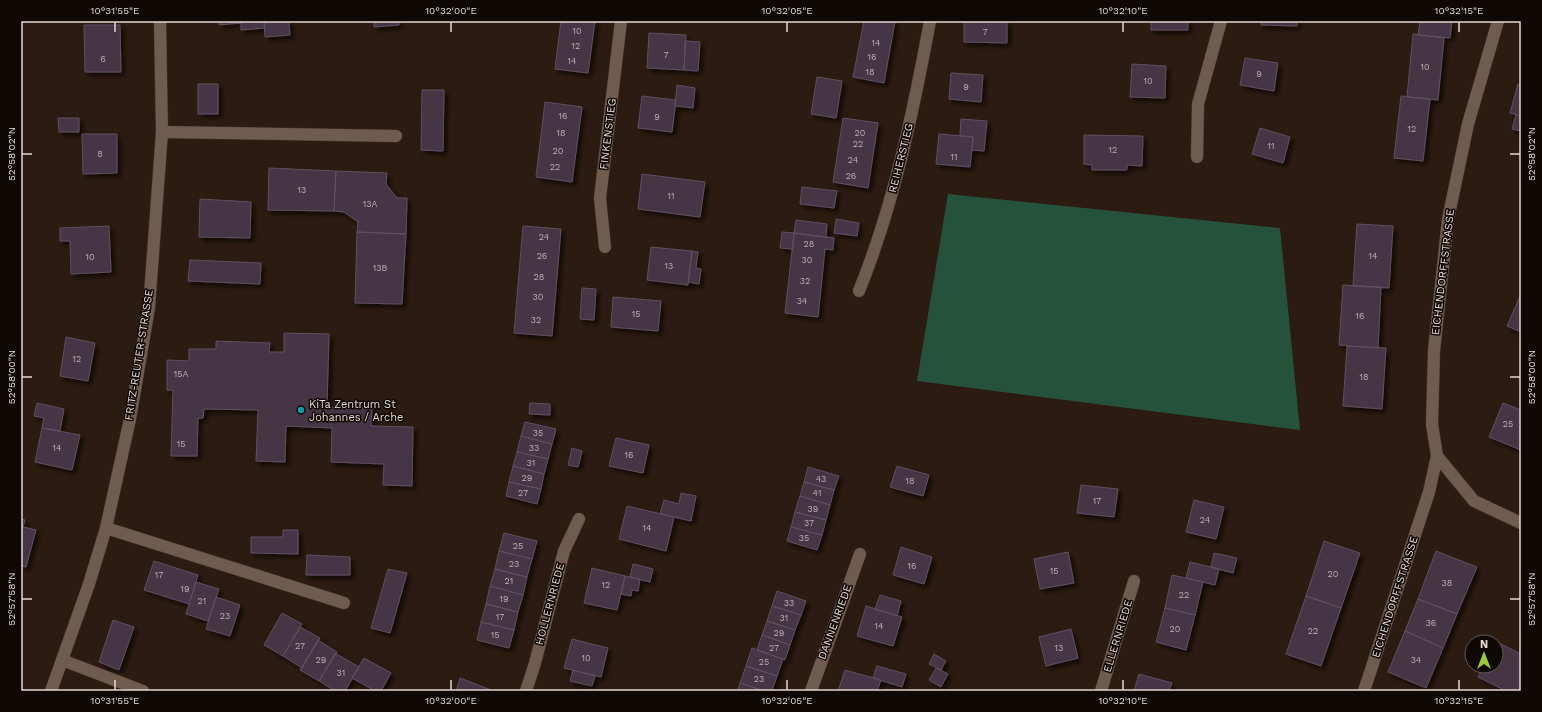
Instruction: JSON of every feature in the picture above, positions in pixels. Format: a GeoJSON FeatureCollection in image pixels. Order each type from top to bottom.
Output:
{"type":"FeatureCollection","features":[{"type":"Feature","properties":{"kind":"street","name":"FRITZ-REUTER-STRASSE"},"geometry":{"type":"LineString","coordinates":[[51,691],[89,584],[106,528],[128,426],[149,308],[162,132],[160,21]]}},
{"type":"Feature","properties":{"kind":"street","name":"FINKENSTIEG"},"geometry":{"type":"LineString","coordinates":[[605,247],[600,198],[621,21]]}},
{"type":"Feature","properties":{"kind":"street","name":"REIHERSTIEG"},"geometry":{"type":"LineString","coordinates":[[859,291],[875,251],[897,178],[917,92],[930,21]]}},
{"type":"Feature","properties":{"kind":"street"},"geometry":{"type":"LineString","coordinates":[[1197,157],[1198,104],[1221,21]]}},
{"type":"Feature","properties":{"kind":"street","name":"EICHENDORFFSTRASSE"},"geometry":{"type":"LineString","coordinates":[[1364,691],[1429,492],[1437,456],[1432,424],[1434,352],[1447,226],[1468,124],[1498,21]]}},
{"type":"Feature","properties":{"kind":"street"},"geometry":{"type":"LineString","coordinates":[[162,132],[396,136]]}},
{"type":"Feature","properties":{"kind":"street"},"geometry":{"type":"LineString","coordinates":[[1437,456],[1474,501],[1521,523]]}},
{"type":"Feature","properties":{"kind":"street","name":"HOLLERNRIEDE"},"geometry":{"type":"LineString","coordinates":[[526,691],[535,663],[564,551],[579,519]]}},
{"type":"Feature","properties":{"kind":"street"},"geometry":{"type":"LineString","coordinates":[[106,528],[344,603]]}},
{"type":"Feature","properties":{"kind":"street","name":"DANNENRIEDE"},"geometry":{"type":"LineString","coordinates":[[811,691],[860,554]]}},
{"type":"Feature","properties":{"kind":"street","name":"ELLERNRIEDE"},"geometry":{"type":"LineString","coordinates":[[1101,691],[1134,581]]}},
{"type":"Feature","properties":{"kind":"street"},"geometry":{"type":"LineString","coordinates":[[62,660],[143,691]]}},
{"type":"Feature","properties":{"kind":"green space"},"geometry":{"type":"Polygon","coordinates":[[[948,194],[1280,228],[1300,430],[917,381],[948,194]]]}},
{"type":"Feature","properties":{"kind":"building"},"geometry":{"type":"Polygon","coordinates":[[[219,21],[241,21],[241,23],[219,25],[219,21]]]}},
{"type":"Feature","properties":{"kind":"building"},"geometry":{"type":"Polygon","coordinates":[[[241,21],[264,21],[265,28],[241,30],[241,21]]]}},
{"type":"Feature","properties":{"kind":"building"},"geometry":{"type":"Polygon","coordinates":[[[264,21],[289,21],[290,35],[265,37],[264,21]]]}},
{"type":"Feature","properties":{"kind":"building"},"geometry":{"type":"Polygon","coordinates":[[[374,21],[399,21],[399,25],[374,27],[374,21]]]}},
{"type":"Feature","properties":{"kind":"building"},"geometry":{"type":"Polygon","coordinates":[[[561,21],[595,21],[588,73],[555,69],[561,21]]]}},
{"type":"Feature","properties":{"kind":"building"},"geometry":{"type":"Polygon","coordinates":[[[864,21],[895,21],[884,83],[853,77],[864,21]]]}},
{"type":"Feature","properties":{"kind":"building"},"geometry":{"type":"Polygon","coordinates":[[[964,21],[1007,21],[1007,43],[964,42],[964,21]]]}},
{"type":"Feature","properties":{"kind":"building"},"geometry":{"type":"Polygon","coordinates":[[[1151,21],[1188,21],[1188,30],[1151,30],[1151,21]]]}},
{"type":"Feature","properties":{"kind":"building"},"geometry":{"type":"Polygon","coordinates":[[[1261,21],[1297,21],[1297,26],[1261,25],[1261,21]]]}},
{"type":"Feature","properties":{"kind":"building"},"geometry":{"type":"Polygon","coordinates":[[[1420,21],[1452,21],[1450,38],[1418,35],[1420,21]]]}},
{"type":"Feature","properties":{"kind":"building"},"geometry":{"type":"Polygon","coordinates":[[[84,25],[120,25],[121,72],[85,72],[84,25]]]}},
{"type":"Feature","properties":{"kind":"building"},"geometry":{"type":"Polygon","coordinates":[[[649,33],[686,35],[684,70],[647,68],[649,33]]]}},
{"type":"Feature","properties":{"kind":"building"},"geometry":{"type":"Polygon","coordinates":[[[1413,34],[1444,38],[1438,100],[1407,97],[1413,34]]]}},
{"type":"Feature","properties":{"kind":"building"},"geometry":{"type":"Polygon","coordinates":[[[685,41],[700,42],[698,71],[684,70],[685,41]]]}},
{"type":"Feature","properties":{"kind":"building"},"geometry":{"type":"Polygon","coordinates":[[[1245,58],[1278,63],[1274,91],[1240,85],[1245,58]]]}},
{"type":"Feature","properties":{"kind":"building"},"geometry":{"type":"Polygon","coordinates":[[[1132,64],[1166,66],[1165,98],[1130,97],[1132,64]]]}},
{"type":"Feature","properties":{"kind":"building"},"geometry":{"type":"Polygon","coordinates":[[[951,73],[983,75],[981,102],[949,99],[951,73]]]}},
{"type":"Feature","properties":{"kind":"building"},"geometry":{"type":"Polygon","coordinates":[[[817,77],[842,81],[836,118],[811,114],[817,77]]]}},
{"type":"Feature","properties":{"kind":"building"},"geometry":{"type":"Polygon","coordinates":[[[198,84],[218,84],[218,114],[198,114],[198,84]]]}},
{"type":"Feature","properties":{"kind":"building"},"geometry":{"type":"Polygon","coordinates":[[[1518,84],[1521,85],[1521,116],[1510,113],[1518,84]]]}},
{"type":"Feature","properties":{"kind":"building"},"geometry":{"type":"Polygon","coordinates":[[[677,85],[695,88],[693,108],[675,106],[677,85]]]}},
{"type":"Feature","properties":{"kind":"building"},"geometry":{"type":"Polygon","coordinates":[[[422,90],[444,90],[443,151],[421,150],[422,90]]]}},
{"type":"Feature","properties":{"kind":"building"},"geometry":{"type":"Polygon","coordinates":[[[642,96],[676,100],[672,132],[638,128],[642,96]]]}},
{"type":"Feature","properties":{"kind":"building"},"geometry":{"type":"Polygon","coordinates":[[[1401,96],[1430,99],[1423,161],[1394,158],[1401,96]]]}},
{"type":"Feature","properties":{"kind":"building"},"geometry":{"type":"Polygon","coordinates":[[[545,102],[582,107],[572,182],[536,177],[545,102]]]}},
{"type":"Feature","properties":{"kind":"building"},"geometry":{"type":"Polygon","coordinates":[[[1516,115],[1521,116],[1521,131],[1512,129],[1516,115]]]}},
{"type":"Feature","properties":{"kind":"building"},"geometry":{"type":"Polygon","coordinates":[[[58,118],[79,118],[79,132],[59,132],[58,118]]]}},
{"type":"Feature","properties":{"kind":"building"},"geometry":{"type":"Polygon","coordinates":[[[843,118],[878,123],[868,188],[833,182],[843,118]]]}},
{"type":"Feature","properties":{"kind":"building"},"geometry":{"type":"Polygon","coordinates":[[[961,119],[987,121],[984,151],[972,150],[973,137],[960,136],[961,119]]]}},
{"type":"Feature","properties":{"kind":"building"},"geometry":{"type":"Polygon","coordinates":[[[1260,128],[1290,137],[1283,163],[1252,154],[1260,128]]]}},
{"type":"Feature","properties":{"kind":"building"},"geometry":{"type":"Polygon","coordinates":[[[82,134],[117,134],[117,173],[83,174],[82,134]]]}},
{"type":"Feature","properties":{"kind":"building"},"geometry":{"type":"Polygon","coordinates":[[[939,134],[973,137],[970,167],[936,164],[939,134]]]}},
{"type":"Feature","properties":{"kind":"building"},"geometry":{"type":"Polygon","coordinates":[[[1084,135],[1143,136],[1142,166],[1127,165],[1127,170],[1092,170],[1092,165],[1084,164],[1084,135]]]}},
{"type":"Feature","properties":{"kind":"building"},"geometry":{"type":"Polygon","coordinates":[[[269,168],[336,171],[334,211],[268,210],[269,168]]]}},
{"type":"Feature","properties":{"kind":"building"},"geometry":{"type":"Polygon","coordinates":[[[336,171],[387,173],[386,184],[397,198],[407,198],[406,234],[357,232],[358,222],[344,212],[334,211],[336,171]]]}},
{"type":"Feature","properties":{"kind":"building"},"geometry":{"type":"Polygon","coordinates":[[[642,174],[705,182],[700,217],[638,209],[642,174]]]}},
{"type":"Feature","properties":{"kind":"building"},"geometry":{"type":"Polygon","coordinates":[[[802,187],[837,191],[834,208],[800,204],[802,187]]]}},
{"type":"Feature","properties":{"kind":"building"},"geometry":{"type":"Polygon","coordinates":[[[200,199],[251,202],[250,238],[199,237],[200,199]]]}},
{"type":"Feature","properties":{"kind":"building"},"geometry":{"type":"Polygon","coordinates":[[[836,219],[859,223],[857,236],[834,233],[836,219]]]}},
{"type":"Feature","properties":{"kind":"building"},"geometry":{"type":"Polygon","coordinates":[[[796,220],[827,224],[826,237],[794,233],[796,220]]]}},
{"type":"Feature","properties":{"kind":"building"},"geometry":{"type":"Polygon","coordinates":[[[1357,224],[1393,226],[1389,288],[1353,286],[1357,224]]]}},
{"type":"Feature","properties":{"kind":"building"},"geometry":{"type":"Polygon","coordinates":[[[109,226],[111,272],[71,274],[70,241],[60,241],[60,228],[109,226]]]}},
{"type":"Feature","properties":{"kind":"building"},"geometry":{"type":"Polygon","coordinates":[[[523,226],[561,229],[552,336],[514,333],[523,226]]]}},
{"type":"Feature","properties":{"kind":"building"},"geometry":{"type":"Polygon","coordinates":[[[357,232],[406,234],[402,304],[355,303],[357,232]]]}},
{"type":"Feature","properties":{"kind":"building"},"geometry":{"type":"Polygon","coordinates":[[[782,232],[794,233],[793,249],[780,248],[782,232]]]}},
{"type":"Feature","properties":{"kind":"building"},"geometry":{"type":"Polygon","coordinates":[[[794,233],[834,238],[833,250],[825,249],[818,317],[785,313],[794,233]]]}},
{"type":"Feature","properties":{"kind":"building"},"geometry":{"type":"Polygon","coordinates":[[[651,247],[692,251],[688,285],[647,280],[651,247]]]}},
{"type":"Feature","properties":{"kind":"building"},"geometry":{"type":"Polygon","coordinates":[[[692,251],[698,252],[696,268],[701,269],[699,284],[688,282],[692,251]]]}},
{"type":"Feature","properties":{"kind":"building"},"geometry":{"type":"Polygon","coordinates":[[[190,260],[261,263],[260,284],[188,281],[190,260]]]}},
{"type":"Feature","properties":{"kind":"building"},"geometry":{"type":"Polygon","coordinates":[[[1343,285],[1381,287],[1378,348],[1339,345],[1343,285]]]}},
{"type":"Feature","properties":{"kind":"building"},"geometry":{"type":"Polygon","coordinates":[[[582,288],[596,289],[594,320],[580,319],[582,288]]]}},
{"type":"Feature","properties":{"kind":"building"},"geometry":{"type":"Polygon","coordinates":[[[1521,294],[1521,332],[1507,326],[1521,294]]]}},
{"type":"Feature","properties":{"kind":"building"},"geometry":{"type":"Polygon","coordinates":[[[613,297],[661,301],[658,331],[611,327],[613,297]]]}},
{"type":"Feature","properties":{"kind":"building","name":"KiTa Zentrum St Johannes / Arche"},"geometry":{"type":"Polygon","coordinates":[[[284,333],[329,334],[327,407],[372,408],[371,426],[413,427],[412,486],[383,485],[384,464],[331,462],[332,428],[286,426],[285,462],[256,461],[258,410],[204,409],[203,418],[198,418],[197,456],[171,456],[173,390],[167,390],[167,360],[189,361],[189,349],[216,349],[216,341],[270,343],[269,352],[284,352],[284,333]]]}},
{"type":"Feature","properties":{"kind":"building"},"geometry":{"type":"Polygon","coordinates":[[[66,337],[95,343],[88,381],[60,376],[66,337]]]}},
{"type":"Feature","properties":{"kind":"building"},"geometry":{"type":"Polygon","coordinates":[[[1347,346],[1386,348],[1382,409],[1343,406],[1347,346]]]}},
{"type":"Feature","properties":{"kind":"building"},"geometry":{"type":"Polygon","coordinates":[[[37,403],[64,409],[60,431],[42,428],[44,418],[34,416],[37,403]]]}},
{"type":"Feature","properties":{"kind":"building"},"geometry":{"type":"Polygon","coordinates":[[[530,403],[550,404],[550,415],[529,414],[530,403]]]}},
{"type":"Feature","properties":{"kind":"building"},"geometry":{"type":"Polygon","coordinates":[[[1503,403],[1521,410],[1521,450],[1489,437],[1503,403]]]}},
{"type":"Feature","properties":{"kind":"building"},"geometry":{"type":"Polygon","coordinates":[[[525,422],[556,429],[552,444],[521,436],[525,422]]]}},
{"type":"Feature","properties":{"kind":"building"},"geometry":{"type":"Polygon","coordinates":[[[42,428],[80,435],[72,470],[35,462],[42,428]]]}},
{"type":"Feature","properties":{"kind":"building"},"geometry":{"type":"Polygon","coordinates":[[[521,436],[552,444],[548,459],[517,452],[521,436]]]}},
{"type":"Feature","properties":{"kind":"building"},"geometry":{"type":"Polygon","coordinates":[[[616,438],[649,445],[643,473],[609,466],[616,438]]]}},
{"type":"Feature","properties":{"kind":"building"},"geometry":{"type":"Polygon","coordinates":[[[572,448],[582,451],[578,467],[568,465],[572,448]]]}},
{"type":"Feature","properties":{"kind":"building"},"geometry":{"type":"Polygon","coordinates":[[[517,452],[548,459],[544,474],[513,466],[517,452]]]}},
{"type":"Feature","properties":{"kind":"building"},"geometry":{"type":"Polygon","coordinates":[[[513,466],[544,474],[541,489],[509,482],[513,466]]]}},
{"type":"Feature","properties":{"kind":"building"},"geometry":{"type":"Polygon","coordinates":[[[897,466],[929,475],[923,496],[890,487],[897,466]]]}},
{"type":"Feature","properties":{"kind":"building"},"geometry":{"type":"Polygon","coordinates":[[[808,467],[839,476],[834,490],[804,482],[808,467]]]}},
{"type":"Feature","properties":{"kind":"building"},"geometry":{"type":"Polygon","coordinates":[[[509,482],[541,489],[537,504],[506,496],[509,482]]]}},
{"type":"Feature","properties":{"kind":"building"},"geometry":{"type":"Polygon","coordinates":[[[804,482],[834,490],[830,505],[800,496],[804,482]]]}},
{"type":"Feature","properties":{"kind":"building"},"geometry":{"type":"Polygon","coordinates":[[[1081,485],[1118,489],[1114,517],[1077,513],[1081,485]]]}},
{"type":"Feature","properties":{"kind":"building"},"geometry":{"type":"Polygon","coordinates":[[[681,493],[696,496],[691,521],[660,514],[664,500],[679,504],[681,493]]]}},
{"type":"Feature","properties":{"kind":"building"},"geometry":{"type":"Polygon","coordinates":[[[800,496],[830,505],[826,520],[795,512],[800,496]]]}},
{"type":"Feature","properties":{"kind":"building"},"geometry":{"type":"Polygon","coordinates":[[[1194,500],[1224,507],[1216,539],[1186,532],[1194,500]]]}},
{"type":"Feature","properties":{"kind":"building"},"geometry":{"type":"Polygon","coordinates":[[[627,506],[674,517],[666,551],[619,539],[627,506]]]}},
{"type":"Feature","properties":{"kind":"building"},"geometry":{"type":"Polygon","coordinates":[[[795,512],[826,520],[822,535],[791,527],[795,512]]]}},
{"type":"Feature","properties":{"kind":"building"},"geometry":{"type":"Polygon","coordinates":[[[21,519],[25,520],[23,527],[36,530],[26,567],[21,566],[21,519]]]}},
{"type":"Feature","properties":{"kind":"building"},"geometry":{"type":"Polygon","coordinates":[[[791,527],[822,535],[817,550],[787,541],[791,527]]]}},
{"type":"Feature","properties":{"kind":"building"},"geometry":{"type":"Polygon","coordinates":[[[283,530],[298,530],[298,554],[251,553],[251,537],[283,537],[283,530]]]}},
{"type":"Feature","properties":{"kind":"building"},"geometry":{"type":"Polygon","coordinates":[[[504,533],[537,541],[532,559],[499,551],[504,533]]]}},
{"type":"Feature","properties":{"kind":"building"},"geometry":{"type":"Polygon","coordinates":[[[1324,541],[1360,553],[1341,608],[1306,596],[1324,541]]]}},
{"type":"Feature","properties":{"kind":"building"},"geometry":{"type":"Polygon","coordinates":[[[901,547],[932,557],[924,584],[893,575],[901,547]]]}},
{"type":"Feature","properties":{"kind":"building"},"geometry":{"type":"Polygon","coordinates":[[[499,551],[532,559],[527,577],[495,569],[499,551]]]}},
{"type":"Feature","properties":{"kind":"building"},"geometry":{"type":"Polygon","coordinates":[[[1436,551],[1477,567],[1457,614],[1418,599],[1436,551]]]}},
{"type":"Feature","properties":{"kind":"building"},"geometry":{"type":"Polygon","coordinates":[[[1068,552],[1074,583],[1040,589],[1034,559],[1068,552]]]}},
{"type":"Feature","properties":{"kind":"building"},"geometry":{"type":"Polygon","coordinates":[[[1214,553],[1237,558],[1233,573],[1211,567],[1214,553]]]}},
{"type":"Feature","properties":{"kind":"building"},"geometry":{"type":"Polygon","coordinates":[[[307,555],[350,557],[350,575],[306,575],[307,555]]]}},
{"type":"Feature","properties":{"kind":"building"},"geometry":{"type":"Polygon","coordinates":[[[154,561],[198,575],[189,604],[144,590],[154,561]]]}},
{"type":"Feature","properties":{"kind":"building"},"geometry":{"type":"Polygon","coordinates":[[[1190,562],[1219,569],[1215,585],[1186,578],[1190,562]]]}},
{"type":"Feature","properties":{"kind":"building"},"geometry":{"type":"Polygon","coordinates":[[[633,564],[653,569],[650,582],[630,577],[633,564]]]}},
{"type":"Feature","properties":{"kind":"building"},"geometry":{"type":"Polygon","coordinates":[[[592,568],[625,576],[617,610],[584,603],[592,568]]]}},
{"type":"Feature","properties":{"kind":"building"},"geometry":{"type":"Polygon","coordinates":[[[388,569],[407,573],[390,633],[371,628],[388,569]]]}},
{"type":"Feature","properties":{"kind":"building"},"geometry":{"type":"Polygon","coordinates":[[[495,569],[527,577],[523,595],[490,586],[495,569]]]}},
{"type":"Feature","properties":{"kind":"building"},"geometry":{"type":"Polygon","coordinates":[[[1172,575],[1203,582],[1195,615],[1165,608],[1172,575]]]}},
{"type":"Feature","properties":{"kind":"building"},"geometry":{"type":"Polygon","coordinates":[[[625,576],[640,579],[638,591],[632,590],[631,596],[621,594],[625,576]]]}},
{"type":"Feature","properties":{"kind":"building"},"geometry":{"type":"Polygon","coordinates":[[[196,582],[219,589],[208,621],[186,614],[196,582]]]}},
{"type":"Feature","properties":{"kind":"building"},"geometry":{"type":"Polygon","coordinates":[[[490,586],[523,595],[518,612],[486,604],[490,586]]]}},
{"type":"Feature","properties":{"kind":"building"},"geometry":{"type":"Polygon","coordinates":[[[777,591],[806,601],[801,615],[772,606],[777,591]]]}},
{"type":"Feature","properties":{"kind":"building"},"geometry":{"type":"Polygon","coordinates":[[[880,595],[901,601],[897,616],[875,609],[880,595]]]}},
{"type":"Feature","properties":{"kind":"building"},"geometry":{"type":"Polygon","coordinates":[[[1306,596],[1341,608],[1321,666],[1286,654],[1306,596]]]}},
{"type":"Feature","properties":{"kind":"building"},"geometry":{"type":"Polygon","coordinates":[[[216,597],[240,605],[230,636],[206,629],[216,597]]]}},
{"type":"Feature","properties":{"kind":"building"},"geometry":{"type":"Polygon","coordinates":[[[1418,599],[1457,614],[1443,648],[1405,631],[1418,599]]]}},
{"type":"Feature","properties":{"kind":"building"},"geometry":{"type":"Polygon","coordinates":[[[486,604],[518,612],[514,630],[481,622],[486,604]]]}},
{"type":"Feature","properties":{"kind":"building"},"geometry":{"type":"Polygon","coordinates":[[[772,606],[801,615],[795,630],[767,621],[772,606]]]}},
{"type":"Feature","properties":{"kind":"building"},"geometry":{"type":"Polygon","coordinates":[[[866,606],[902,617],[893,646],[857,636],[866,606]]]}},
{"type":"Feature","properties":{"kind":"building"},"geometry":{"type":"Polygon","coordinates":[[[1165,608],[1195,615],[1186,650],[1156,642],[1165,608]]]}},
{"type":"Feature","properties":{"kind":"building"},"geometry":{"type":"Polygon","coordinates":[[[282,613],[302,624],[283,656],[264,645],[282,613]]]}},
{"type":"Feature","properties":{"kind":"building"},"geometry":{"type":"Polygon","coordinates":[[[113,620],[134,627],[119,670],[99,662],[113,620]]]}},
{"type":"Feature","properties":{"kind":"building"},"geometry":{"type":"Polygon","coordinates":[[[767,621],[795,630],[790,645],[762,635],[767,621]]]}},
{"type":"Feature","properties":{"kind":"building"},"geometry":{"type":"Polygon","coordinates":[[[481,622],[514,630],[509,648],[477,640],[481,622]]]}},
{"type":"Feature","properties":{"kind":"building"},"geometry":{"type":"Polygon","coordinates":[[[300,627],[320,638],[302,668],[283,656],[300,627]]]}},
{"type":"Feature","properties":{"kind":"building"},"geometry":{"type":"Polygon","coordinates":[[[1071,629],[1078,658],[1046,666],[1039,637],[1071,629]]]}},
{"type":"Feature","properties":{"kind":"building"},"geometry":{"type":"Polygon","coordinates":[[[1405,631],[1443,648],[1426,688],[1388,672],[1405,631]]]}},
{"type":"Feature","properties":{"kind":"building"},"geometry":{"type":"Polygon","coordinates":[[[762,635],[790,645],[785,660],[757,650],[762,635]]]}},
{"type":"Feature","properties":{"kind":"building"},"geometry":{"type":"Polygon","coordinates":[[[572,639],[608,648],[601,677],[564,668],[572,639]]]}},
{"type":"Feature","properties":{"kind":"building"},"geometry":{"type":"Polygon","coordinates":[[[318,640],[337,652],[319,681],[300,670],[318,640]]]}},
{"type":"Feature","properties":{"kind":"building"},"geometry":{"type":"Polygon","coordinates":[[[1504,646],[1521,654],[1521,691],[1506,691],[1478,677],[1480,674],[1504,674],[1504,646]]]}},
{"type":"Feature","properties":{"kind":"building"},"geometry":{"type":"Polygon","coordinates":[[[752,648],[783,659],[777,676],[746,666],[752,648]]]}},
{"type":"Feature","properties":{"kind":"building"},"geometry":{"type":"Polygon","coordinates":[[[335,653],[359,667],[345,691],[335,691],[319,681],[335,653]]]}},
{"type":"Feature","properties":{"kind":"building"},"geometry":{"type":"Polygon","coordinates":[[[934,654],[946,661],[941,670],[929,664],[934,654]]]}},
{"type":"Feature","properties":{"kind":"building"},"geometry":{"type":"Polygon","coordinates":[[[364,658],[391,673],[381,691],[375,691],[352,678],[364,658]]]}},
{"type":"Feature","properties":{"kind":"building"},"geometry":{"type":"Polygon","coordinates":[[[746,666],[777,676],[772,691],[764,691],[740,683],[746,666]]]}},
{"type":"Feature","properties":{"kind":"building"},"geometry":{"type":"Polygon","coordinates":[[[877,666],[906,674],[902,687],[873,678],[877,666]]]}},
{"type":"Feature","properties":{"kind":"building"},"geometry":{"type":"Polygon","coordinates":[[[936,668],[948,674],[941,687],[929,680],[936,668]]]}},
{"type":"Feature","properties":{"kind":"building"},"geometry":{"type":"Polygon","coordinates":[[[573,670],[595,676],[592,686],[570,681],[573,670]]]}},
{"type":"Feature","properties":{"kind":"building"},"geometry":{"type":"Polygon","coordinates":[[[845,670],[881,680],[877,691],[838,691],[845,670]]]}},
{"type":"Feature","properties":{"kind":"building"},"geometry":{"type":"Polygon","coordinates":[[[1139,674],[1172,683],[1169,691],[1134,691],[1139,674]]]}},
{"type":"Feature","properties":{"kind":"building"},"geometry":{"type":"Polygon","coordinates":[[[460,678],[491,690],[491,691],[456,691],[460,678]]]}},
{"type":"Feature","properties":{"kind":"building"},"geometry":{"type":"Polygon","coordinates":[[[740,683],[764,691],[737,691],[740,683]]]}},
{"type":"Feature","properties":{"kind":"place","name":"KiTa Zentrum St Johannes / Arche"},"geometry":{"type":"Point","coordinates":[301,410]}}]}
